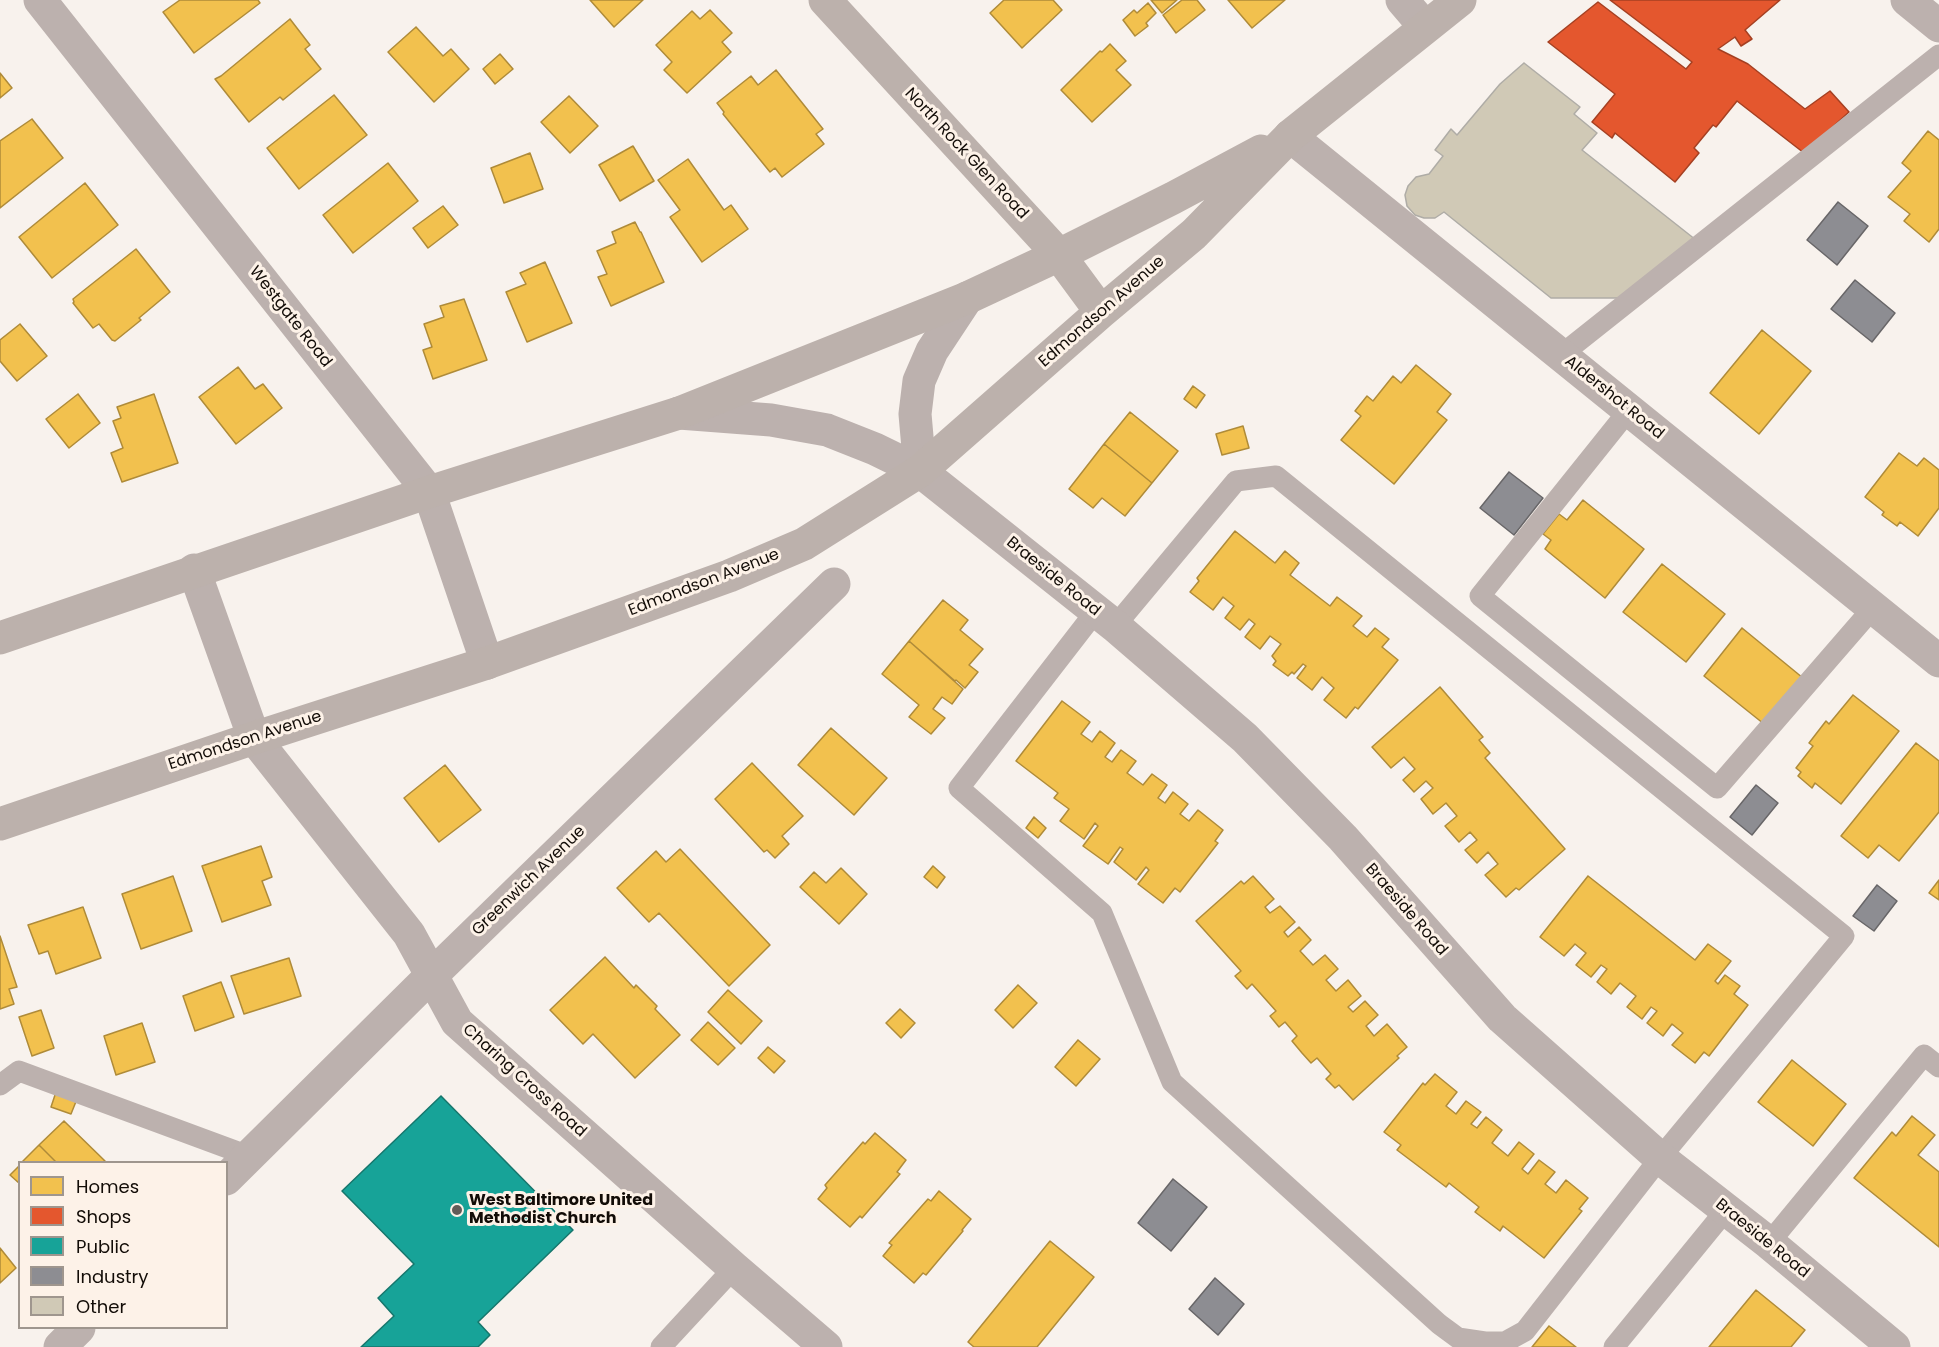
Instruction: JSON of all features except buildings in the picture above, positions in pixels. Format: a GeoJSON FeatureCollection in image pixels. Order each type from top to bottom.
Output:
{"type":"FeatureCollection","features":[{"type":"Feature","properties":{"kind":"main road","name":"North Rock Glen Road"},"geometry":{"type":"LineString","coordinates":[[825,0],[1059,255],[1101,312]]}},
{"type":"Feature","properties":{"kind":"main road","name":"Edmondson Avenue"},"geometry":{"type":"LineString","coordinates":[[0,824],[254,738],[487,663],[729,576],[804,544],[920,471],[1101,312],[1194,234],[1290,136],[1460,0]]}},
{"type":"Feature","properties":{"kind":"main road","name":"Edmondson Avenue"},"geometry":{"type":"LineString","coordinates":[[0,638],[194,570],[429,492],[679,413],[967,298],[1173,198],[1290,136]]}},
{"type":"Feature","properties":{"kind":"street","name":"Westgate Road"},"geometry":{"type":"LineString","coordinates":[[40,0],[429,492],[487,663]]}},
{"type":"Feature","properties":{"kind":"street"},"geometry":{"type":"LineString","coordinates":[[1402,0],[1425,27]]}},
{"type":"Feature","properties":{"kind":"street"},"geometry":{"type":"LineString","coordinates":[[1907,0],[1939,26]]}},
{"type":"Feature","properties":{"kind":"street","name":"Aldershot Road"},"geometry":{"type":"LineString","coordinates":[[1290,136],[1939,661]]}},
{"type":"Feature","properties":{"kind":"street"},"geometry":{"type":"LineString","coordinates":[[920,471],[915,414],[919,381],[932,351],[967,298]]}},
{"type":"Feature","properties":{"kind":"street","name":"Braeside Road"},"geometry":{"type":"LineString","coordinates":[[679,413],[771,420],[827,430],[875,449],[920,471],[1105,618],[1245,738],[1343,838],[1502,1018],[1660,1158],[1769,1243],[1894,1347]]}},
{"type":"Feature","properties":{"kind":"street","name":"Charing Cross Road"},"geometry":{"type":"LineString","coordinates":[[194,570],[254,738],[409,934],[457,1022],[826,1347]]}},
{"type":"Feature","properties":{"kind":"street","name":"Greenwich Avenue"},"geometry":{"type":"LineString","coordinates":[[228,1177],[834,584]]}},
{"type":"Feature","properties":{"kind":"street"},"geometry":{"type":"LineString","coordinates":[[60,1347],[78,1329]]}},
{"type":"Feature","properties":{"kind":"lane"},"geometry":{"type":"LineString","coordinates":[[1561,355],[1939,55]]}},
{"type":"Feature","properties":{"kind":"lane"},"geometry":{"type":"LineString","coordinates":[[1629,410],[1480,596],[1498,611],[1717,788],[1873,608]]}},
{"type":"Feature","properties":{"kind":"lane"},"geometry":{"type":"LineString","coordinates":[[1276,476],[1845,936],[1660,1158],[1525,1331],[1505,1342],[1458,1338],[1439,1324],[1172,1082],[1102,913],[959,788],[1105,618],[1236,481],[1276,476]]}},
{"type":"Feature","properties":{"kind":"lane"},"geometry":{"type":"LineString","coordinates":[[1769,1243],[1924,1055],[1939,1067]]}},
{"type":"Feature","properties":{"kind":"lane"},"geometry":{"type":"LineString","coordinates":[[0,1085],[19,1071],[249,1156]]}},
{"type":"Feature","properties":{"kind":"lane"},"geometry":{"type":"LineString","coordinates":[[1614,1347],[1726,1210]]}},
{"type":"Feature","properties":{"kind":"lane"},"geometry":{"type":"LineString","coordinates":[[661,1347],[734,1268]]}},
{"type":"Feature","properties":{"kind":"place","name":"West Baltimore United Methodist Church"},"geometry":{"type":"Point","coordinates":[457,1210]}}]}
